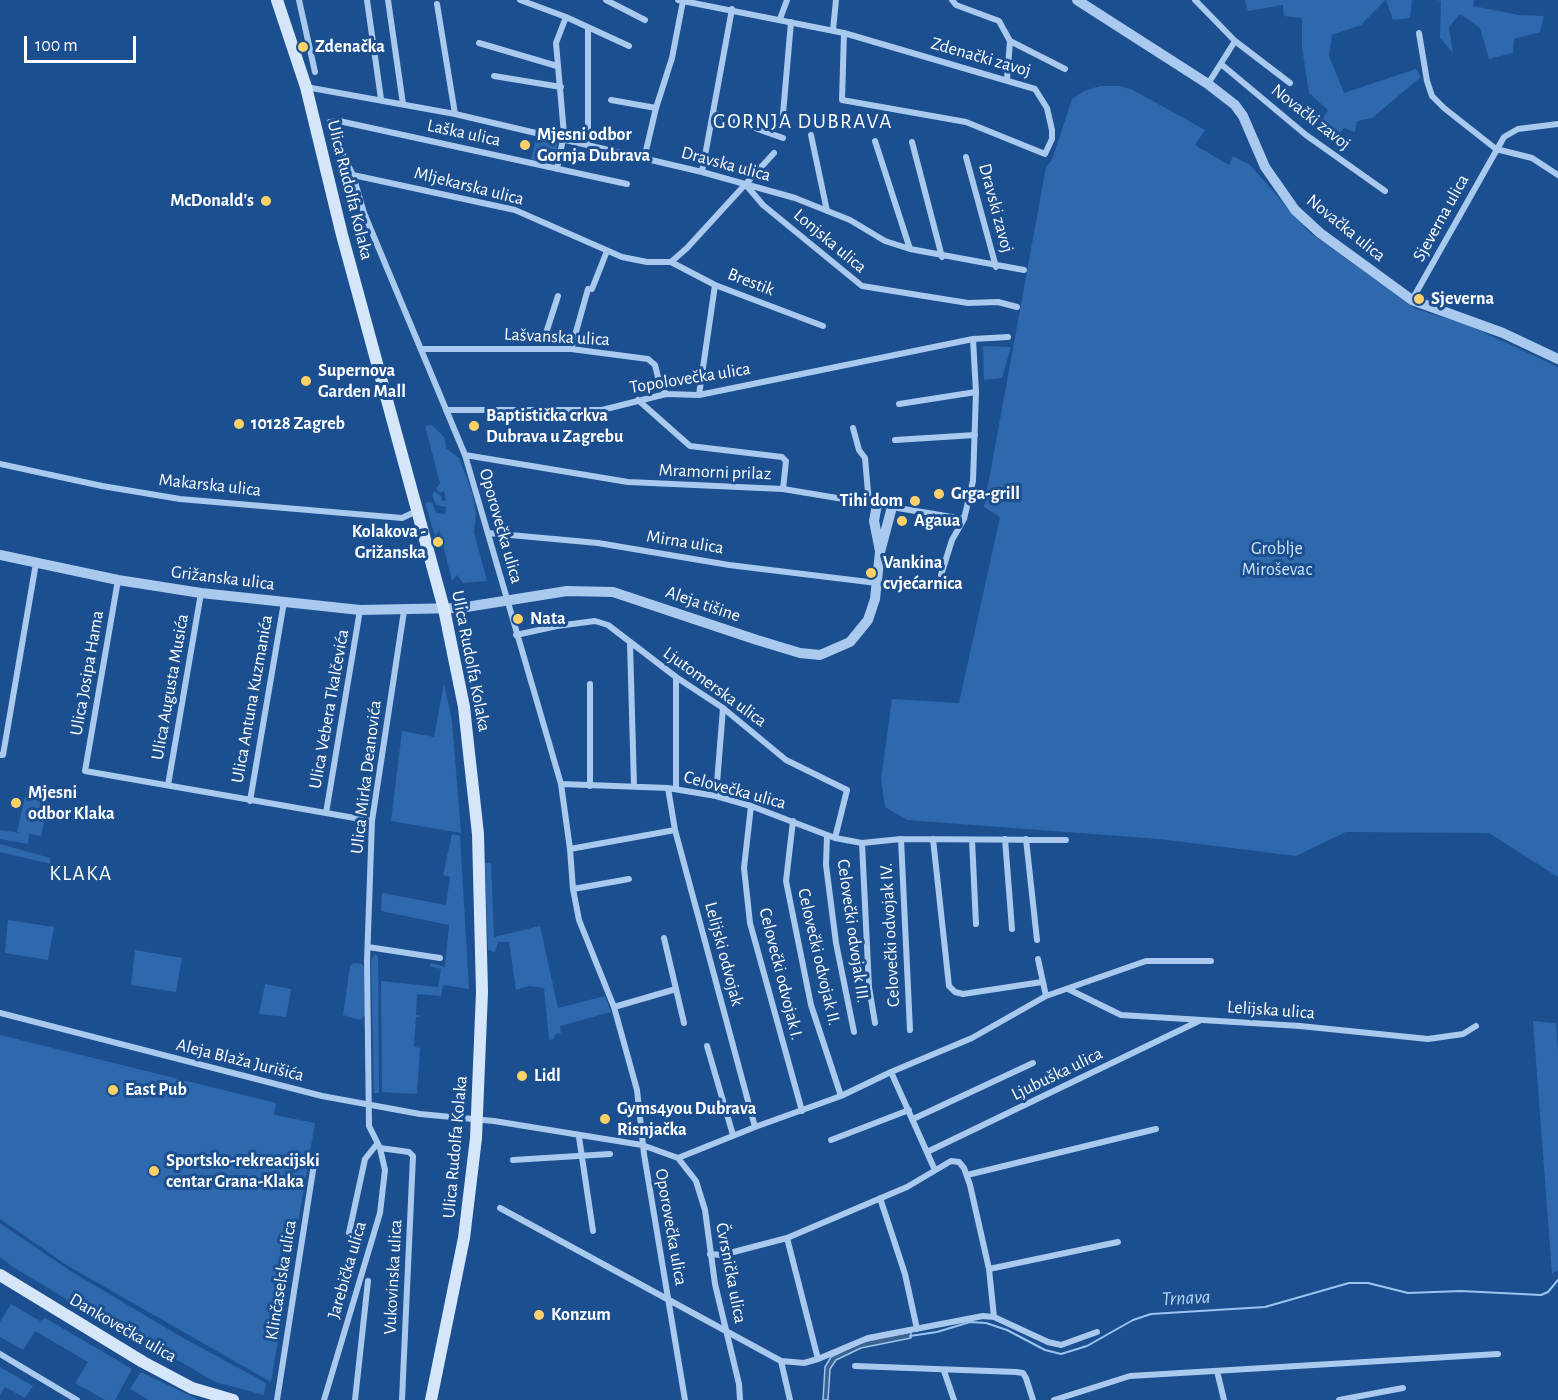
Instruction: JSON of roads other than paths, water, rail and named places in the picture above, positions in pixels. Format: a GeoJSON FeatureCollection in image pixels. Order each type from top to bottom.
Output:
{"type":"FeatureCollection","features":[{"type":"Feature","properties":{"kind":"main road","name":"Ulica Rudolfa Kolaka"},"geometry":{"type":"LineString","coordinates":[[277,0],[306,87],[342,234],[444,609],[464,707],[478,834],[482,992],[477,1119],[468,1212],[431,1400]]}},
{"type":"Feature","properties":{"kind":"main road","name":"Dankovečka ulica"},"geometry":{"type":"LineString","coordinates":[[0,1275],[143,1362],[192,1388],[233,1400]]}},
{"type":"Feature","properties":{"kind":"main road","name":"Ulica Rudolfa Kolaka"},"geometry":{"type":"LineString","coordinates":[[423,1400],[442,1348]]}},
{"type":"Feature","properties":{"kind":"main road"},"geometry":{"type":"LineString","coordinates":[[438,1372],[439,1400]]}},
{"type":"Feature","properties":{"kind":"street"},"geometry":{"type":"LineString","coordinates":[[300,0],[315,72]]}},
{"type":"Feature","properties":{"kind":"street"},"geometry":{"type":"LineString","coordinates":[[367,0],[381,99]]}},
{"type":"Feature","properties":{"kind":"street"},"geometry":{"type":"LineString","coordinates":[[388,0],[403,104]]}},
{"type":"Feature","properties":{"kind":"street"},"geometry":{"type":"LineString","coordinates":[[520,0],[566,17],[629,46]]}},
{"type":"Feature","properties":{"kind":"street"},"geometry":{"type":"LineString","coordinates":[[606,0],[645,20]]}},
{"type":"Feature","properties":{"kind":"street"},"geometry":{"type":"LineString","coordinates":[[780,19],[787,0]]}},
{"type":"Feature","properties":{"kind":"street"},"geometry":{"type":"LineString","coordinates":[[833,30],[836,0]]}},
{"type":"Feature","properties":{"kind":"street"},"geometry":{"type":"LineString","coordinates":[[952,0],[956,5],[996,19],[1010,41],[1065,69]]}},
{"type":"Feature","properties":{"kind":"street","name":"Novačka ulica"},"geometry":{"type":"LineString","coordinates":[[1077,0],[1208,84],[1235,105],[1243,116],[1265,167],[1295,210],[1320,233],[1412,300],[1503,333],[1558,359]]}},
{"type":"Feature","properties":{"kind":"street","name":"Novački zavoj"},"geometry":{"type":"LineString","coordinates":[[1195,0],[1235,41],[1290,83]]}},
{"type":"Feature","properties":{"kind":"street"},"geometry":{"type":"LineString","coordinates":[[644,159],[656,108],[672,58],[681,1]]}},
{"type":"Feature","properties":{"kind":"street","name":"Zdenački zavoj"},"geometry":{"type":"LineString","coordinates":[[681,1],[833,30],[844,33],[1007,79],[1035,89],[1040,93],[1052,130],[1052,140],[1045,154],[966,122],[842,100],[844,33]]}},
{"type":"Feature","properties":{"kind":"street"},"geometry":{"type":"LineString","coordinates":[[437,4],[455,114]]}},
{"type":"Feature","properties":{"kind":"street"},"geometry":{"type":"LineString","coordinates":[[702,172],[715,114],[732,9]]}},
{"type":"Feature","properties":{"kind":"street"},"geometry":{"type":"LineString","coordinates":[[557,169],[564,139],[556,43],[566,17]]}},
{"type":"Feature","properties":{"kind":"street"},"geometry":{"type":"LineString","coordinates":[[783,114],[791,22]]}},
{"type":"Feature","properties":{"kind":"street"},"geometry":{"type":"LineString","coordinates":[[588,27],[588,145]]}},
{"type":"Feature","properties":{"kind":"street"},"geometry":{"type":"LineString","coordinates":[[1419,33],[1432,96],[1496,149],[1532,158],[1558,175]]}},
{"type":"Feature","properties":{"kind":"street"},"geometry":{"type":"LineString","coordinates":[[1007,79],[1010,41]]}},
{"type":"Feature","properties":{"kind":"street"},"geometry":{"type":"LineString","coordinates":[[1208,84],[1235,41]]}},
{"type":"Feature","properties":{"kind":"street"},"geometry":{"type":"LineString","coordinates":[[479,43],[557,66]]}},
{"type":"Feature","properties":{"kind":"street","name":"Novački zavoj"},"geometry":{"type":"LineString","coordinates":[[1221,64],[1306,135],[1385,191]]}},
{"type":"Feature","properties":{"kind":"street"},"geometry":{"type":"LineString","coordinates":[[494,76],[561,87]]}},
{"type":"Feature","properties":{"kind":"street","name":"Dravska ulica"},"geometry":{"type":"LineString","coordinates":[[306,87],[455,114],[702,172],[745,183],[827,211],[850,220],[885,241],[910,249],[996,267],[1024,270]]}},
{"type":"Feature","properties":{"kind":"street"},"geometry":{"type":"LineString","coordinates":[[610,100],[656,108]]}},
{"type":"Feature","properties":{"kind":"street"},"geometry":{"type":"LineString","coordinates":[[715,114],[783,138]]}},
{"type":"Feature","properties":{"kind":"street","name":"Laška ulica"},"geometry":{"type":"LineString","coordinates":[[330,122],[339,122],[627,184]]}},
{"type":"Feature","properties":{"kind":"street","name":"Oporovečka ulica"},"geometry":{"type":"LineString","coordinates":[[330,122],[331,130],[353,175],[364,213],[423,349],[465,455],[561,784],[573,889],[582,929],[614,1007],[637,1090],[642,1144],[685,1400]]}},
{"type":"Feature","properties":{"kind":"street","name":"Sjeverna ulica"},"geometry":{"type":"LineString","coordinates":[[1412,300],[1496,149],[1510,132],[1558,124]]}},
{"type":"Feature","properties":{"kind":"street"},"geometry":{"type":"LineString","coordinates":[[812,135],[827,211]]}},
{"type":"Feature","properties":{"kind":"street"},"geometry":{"type":"LineString","coordinates":[[875,141],[910,249]]}},
{"type":"Feature","properties":{"kind":"street"},"geometry":{"type":"LineString","coordinates":[[912,142],[942,257]]}},
{"type":"Feature","properties":{"kind":"street"},"geometry":{"type":"LineString","coordinates":[[671,262],[687,248],[774,153]]}},
{"type":"Feature","properties":{"kind":"street","name":"Dravski zavoj"},"geometry":{"type":"LineString","coordinates":[[966,157],[996,267]]}},
{"type":"Feature","properties":{"kind":"street","name":"Mljekarska ulica"},"geometry":{"type":"LineString","coordinates":[[353,175],[516,210],[607,251]]}},
{"type":"Feature","properties":{"kind":"street","name":"Lonjska ulica"},"geometry":{"type":"LineString","coordinates":[[745,183],[763,205],[862,286],[968,303],[998,302],[1017,307]]}},
{"type":"Feature","properties":{"kind":"street"},"geometry":{"type":"LineString","coordinates":[[558,296],[546,333],[572,347],[590,289],[607,251]]}},
{"type":"Feature","properties":{"kind":"street","name":"Brestik"},"geometry":{"type":"LineString","coordinates":[[607,251],[647,262],[671,262],[715,285],[823,326]]}},
{"type":"Feature","properties":{"kind":"street"},"geometry":{"type":"LineString","coordinates":[[699,395],[715,285]]}},
{"type":"Feature","properties":{"kind":"street","name":"Topolovečka ulica"},"geometry":{"type":"LineString","coordinates":[[446,410],[602,410],[666,394],[699,395],[973,339],[1008,337]]}},
{"type":"Feature","properties":{"kind":"street"},"geometry":{"type":"LineString","coordinates":[[941,576],[952,540],[964,519],[973,481],[976,392],[973,339]]}},
{"type":"Feature","properties":{"kind":"street","name":"Lašvanska ulica"},"geometry":{"type":"LineString","coordinates":[[423,349],[572,347],[648,358],[655,365],[658,381],[666,394]]}},
{"type":"Feature","properties":{"kind":"street"},"geometry":{"type":"LineString","coordinates":[[899,404],[976,392]]}},
{"type":"Feature","properties":{"kind":"street"},"geometry":{"type":"LineString","coordinates":[[638,400],[690,446],[782,457],[786,461],[783,489]]}},
{"type":"Feature","properties":{"kind":"street"},"geometry":{"type":"LineString","coordinates":[[853,428],[859,450],[865,458],[873,504]]}},
{"type":"Feature","properties":{"kind":"street"},"geometry":{"type":"LineString","coordinates":[[895,440],[975,435]]}},
{"type":"Feature","properties":{"kind":"street","name":"Mramorni prilaz"},"geometry":{"type":"LineString","coordinates":[[465,455],[628,482],[783,489],[964,519]]}},
{"type":"Feature","properties":{"kind":"street","name":"Makarska ulica"},"geometry":{"type":"LineString","coordinates":[[0,464],[102,486],[180,499],[402,518],[417,511]]}},
{"type":"Feature","properties":{"kind":"street","name":"Aleja tišine"},"geometry":{"type":"LineString","coordinates":[[873,504],[880,552]]}},
{"type":"Feature","properties":{"kind":"street","name":"Aleja tišine"},"geometry":{"type":"LineString","coordinates":[[444,609],[507,602],[567,591],[613,592],[757,640],[800,653],[820,655],[841,648],[863,628],[871,613],[878,584],[880,552],[892,507]]}},
{"type":"Feature","properties":{"kind":"street","name":"Mirna ulica"},"geometry":{"type":"LineString","coordinates":[[488,533],[598,543],[729,565],[878,584]]}},
{"type":"Feature","properties":{"kind":"street","name":"Grižanska ulica"},"geometry":{"type":"LineString","coordinates":[[0,555],[118,580],[201,593],[360,610],[444,609]]}},
{"type":"Feature","properties":{"kind":"street"},"geometry":{"type":"LineString","coordinates":[[2,755],[36,563]]}},
{"type":"Feature","properties":{"kind":"street","name":"Ulica Josipa Hama"},"geometry":{"type":"LineString","coordinates":[[118,580],[85,771],[168,785]]}},
{"type":"Feature","properties":{"kind":"street","name":"Ulica Augusta Musića"},"geometry":{"type":"LineString","coordinates":[[168,785],[201,593]]}},
{"type":"Feature","properties":{"kind":"street","name":"Ulica Antuna Kuzmanića"},"geometry":{"type":"LineString","coordinates":[[250,801],[284,602]]}},
{"type":"Feature","properties":{"kind":"street","name":"Ulica Vebera Tkalčevića"},"geometry":{"type":"LineString","coordinates":[[326,813],[360,610]]}},
{"type":"Feature","properties":{"kind":"street","name":"Ulica Mirka Deanovića"},"geometry":{"type":"LineString","coordinates":[[369,1106],[368,947],[372,821],[404,611]]}},
{"type":"Feature","properties":{"kind":"street","name":"Ljutomerska ulica"},"geometry":{"type":"LineString","coordinates":[[516,635],[556,626],[596,621],[608,625],[676,677],[723,708],[786,760],[819,774],[847,790],[835,838]]}},
{"type":"Feature","properties":{"kind":"street"},"geometry":{"type":"LineString","coordinates":[[630,643],[634,786]]}},
{"type":"Feature","properties":{"kind":"street","name":"Lelijski odvojak"},"geometry":{"type":"LineString","coordinates":[[676,677],[672,788],[675,830],[755,1127]]}},
{"type":"Feature","properties":{"kind":"street"},"geometry":{"type":"LineString","coordinates":[[590,684],[591,786]]}},
{"type":"Feature","properties":{"kind":"street"},"geometry":{"type":"LineString","coordinates":[[716,796],[723,708]]}},
{"type":"Feature","properties":{"kind":"street","name":"Celovečka ulica"},"geometry":{"type":"LineString","coordinates":[[561,784],[672,788],[716,796],[751,806],[835,838],[861,843],[901,839],[1066,840]]}},
{"type":"Feature","properties":{"kind":"street"},"geometry":{"type":"LineString","coordinates":[[168,785],[372,821]]}},
{"type":"Feature","properties":{"kind":"street","name":"Celovečki odvojak I."},"geometry":{"type":"LineString","coordinates":[[751,806],[744,868],[750,923],[802,1111]]}},
{"type":"Feature","properties":{"kind":"street","name":"Celovečki odvojak II."},"geometry":{"type":"LineString","coordinates":[[793,821],[786,881],[811,1005],[841,1096]]}},
{"type":"Feature","properties":{"kind":"street"},"geometry":{"type":"LineString","coordinates":[[570,849],[675,830]]}},
{"type":"Feature","properties":{"kind":"street","name":"Celovečki odvojak III."},"geometry":{"type":"LineString","coordinates":[[827,835],[826,866],[836,943],[854,1032]]}},
{"type":"Feature","properties":{"kind":"street","name":"Celovečki odvojak IV."},"geometry":{"type":"LineString","coordinates":[[901,839],[910,1030]]}},
{"type":"Feature","properties":{"kind":"street"},"geometry":{"type":"LineString","coordinates":[[1005,839],[1012,929]]}},
{"type":"Feature","properties":{"kind":"street"},"geometry":{"type":"LineString","coordinates":[[1026,839],[1037,940]]}},
{"type":"Feature","properties":{"kind":"street"},"geometry":{"type":"LineString","coordinates":[[933,840],[949,986],[955,992],[963,994],[1042,982]]}},
{"type":"Feature","properties":{"kind":"street"},"geometry":{"type":"LineString","coordinates":[[972,840],[976,924]]}},
{"type":"Feature","properties":{"kind":"street"},"geometry":{"type":"LineString","coordinates":[[861,843],[868,987],[875,1023]]}},
{"type":"Feature","properties":{"kind":"street"},"geometry":{"type":"LineString","coordinates":[[573,889],[629,879]]}},
{"type":"Feature","properties":{"kind":"street"},"geometry":{"type":"LineString","coordinates":[[663,938],[684,1023]]}},
{"type":"Feature","properties":{"kind":"street"},"geometry":{"type":"LineString","coordinates":[[368,947],[440,958]]}},
{"type":"Feature","properties":{"kind":"street"},"geometry":{"type":"LineString","coordinates":[[1038,959],[1046,996]]}},
{"type":"Feature","properties":{"kind":"street"},"geometry":{"type":"LineString","coordinates":[[642,1144],[678,1158],[733,1135],[841,1096],[972,1038],[1046,996],[1146,961],[1211,961]]}},
{"type":"Feature","properties":{"kind":"street"},"geometry":{"type":"LineString","coordinates":[[614,1007],[676,989]]}},
{"type":"Feature","properties":{"kind":"street","name":"Lelijska ulica"},"geometry":{"type":"LineString","coordinates":[[1068,989],[1121,1015],[1300,1026],[1428,1039],[1456,1036],[1476,1026]]}},
{"type":"Feature","properties":{"kind":"street","name":"Aleja Blaža Jurišića"},"geometry":{"type":"LineString","coordinates":[[0,1013],[202,1066],[369,1106],[477,1119],[579,1137],[642,1144]]}},
{"type":"Feature","properties":{"kind":"street","name":"Ljubuška ulica"},"geometry":{"type":"LineString","coordinates":[[927,1152],[1199,1020]]}},
{"type":"Feature","properties":{"kind":"street"},"geometry":{"type":"LineString","coordinates":[[707,1046],[733,1135]]}},
{"type":"Feature","properties":{"kind":"street"},"geometry":{"type":"LineString","coordinates":[[913,1119],[1033,1063]]}},
{"type":"Feature","properties":{"kind":"street"},"geometry":{"type":"LineString","coordinates":[[891,1072],[934,1168]]}},
{"type":"Feature","properties":{"kind":"street","name":"Jarebička ulica"},"geometry":{"type":"LineString","coordinates":[[324,1400],[380,1213],[385,1170],[369,1126],[369,1106]]}},
{"type":"Feature","properties":{"kind":"street"},"geometry":{"type":"LineString","coordinates":[[831,1140],[909,1110]]}},
{"type":"Feature","properties":{"kind":"street"},"geometry":{"type":"LineString","coordinates":[[967,1175],[1156,1129]]}},
{"type":"Feature","properties":{"kind":"street"},"geometry":{"type":"LineString","coordinates":[[579,1137],[593,1231]]}},
{"type":"Feature","properties":{"kind":"street","name":"Jarebička ulica"},"geometry":{"type":"LineString","coordinates":[[349,1233],[364,1160],[378,1146]]}},
{"type":"Feature","properties":{"kind":"street","name":"Vukovinska ulica"},"geometry":{"type":"LineString","coordinates":[[378,1146],[409,1152],[413,1156],[402,1400]]}},
{"type":"Feature","properties":{"kind":"street"},"geometry":{"type":"LineString","coordinates":[[513,1160],[610,1154]]}},
{"type":"Feature","properties":{"kind":"street","name":"Čvrsnička ulica"},"geometry":{"type":"LineString","coordinates":[[678,1158],[696,1181],[705,1210],[715,1284],[739,1384],[740,1400]]}},
{"type":"Feature","properties":{"kind":"street"},"geometry":{"type":"LineString","coordinates":[[710,1254],[722,1255],[787,1238],[907,1187],[934,1168],[951,1161],[959,1162],[967,1175],[989,1269],[994,1317]]}},
{"type":"Feature","properties":{"kind":"street","name":"Klinčaselska ulica"},"geometry":{"type":"LineString","coordinates":[[277,1400],[314,1164]]}},
{"type":"Feature","properties":{"kind":"street"},"geometry":{"type":"LineString","coordinates":[[880,1198],[905,1274],[917,1329]]}},
{"type":"Feature","properties":{"kind":"street"},"geometry":{"type":"LineString","coordinates":[[500,1208],[780,1361],[804,1363],[868,1338],[962,1319],[994,1317],[1061,1346],[1097,1332]]}},
{"type":"Feature","properties":{"kind":"street"},"geometry":{"type":"LineString","coordinates":[[787,1238],[818,1359]]}},
{"type":"Feature","properties":{"kind":"street"},"geometry":{"type":"LineString","coordinates":[[989,1269],[1118,1242]]}},
{"type":"Feature","properties":{"kind":"street"},"geometry":{"type":"LineString","coordinates":[[355,1400],[368,1281]]}},
{"type":"Feature","properties":{"kind":"street"},"geometry":{"type":"LineString","coordinates":[[0,1354],[77,1400]]}},
{"type":"Feature","properties":{"kind":"street"},"geometry":{"type":"LineString","coordinates":[[1054,1400],[1130,1376],[1498,1354]]}},
{"type":"Feature","properties":{"kind":"street"},"geometry":{"type":"LineString","coordinates":[[780,1361],[790,1400]]}},
{"type":"Feature","properties":{"kind":"street"},"geometry":{"type":"LineString","coordinates":[[855,1366],[1023,1373],[1033,1400]]}},
{"type":"Feature","properties":{"kind":"street"},"geometry":{"type":"LineString","coordinates":[[944,1371],[954,1400]]}},
{"type":"Feature","properties":{"kind":"street"},"geometry":{"type":"LineString","coordinates":[[1217,1371],[1224,1400]]}},
{"type":"Feature","properties":{"kind":"street"},"geometry":{"type":"LineString","coordinates":[[1339,1400],[1403,1388]]}},
{"type":"Feature","properties":{"kind":"waterway","name":"Trnava"},"geometry":{"type":"LineString","coordinates":[[910,1336],[937,1332],[970,1322],[986,1323],[1007,1330],[1045,1350],[1061,1354],[1087,1346],[1133,1320],[1151,1314],[1265,1307],[1349,1283],[1368,1283],[1408,1293],[1461,1291],[1541,1295],[1548,1292],[1558,1280]]}},
{"type":"Feature","properties":{"kind":"place","name":"Zdenačka"},"geometry":{"type":"Point","coordinates":[303,47]}},
{"type":"Feature","properties":{"kind":"place","name":"Mjesni odbor Gornja Dubrava"},"geometry":{"type":"Point","coordinates":[525,145]}},
{"type":"Feature","properties":{"kind":"place","name":"McDonald's"},"geometry":{"type":"Point","coordinates":[266,201]}},
{"type":"Feature","properties":{"kind":"place","name":"Sjeverna"},"geometry":{"type":"Point","coordinates":[1419,299]}},
{"type":"Feature","properties":{"kind":"place","name":"Supernova Garden Mall"},"geometry":{"type":"Point","coordinates":[306,381]}},
{"type":"Feature","properties":{"kind":"place","name":"10128 Zagreb"},"geometry":{"type":"Point","coordinates":[239,424]}},
{"type":"Feature","properties":{"kind":"place","name":"Baptistička crkva Dubrava u Zagrebu"},"geometry":{"type":"Point","coordinates":[474,426]}},
{"type":"Feature","properties":{"kind":"place","name":"Grga-grill"},"geometry":{"type":"Point","coordinates":[939,494]}},
{"type":"Feature","properties":{"kind":"place","name":"Tihi dom"},"geometry":{"type":"Point","coordinates":[915,501]}},
{"type":"Feature","properties":{"kind":"place","name":"Agaua"},"geometry":{"type":"Point","coordinates":[902,521]}},
{"type":"Feature","properties":{"kind":"place","name":"Kolakova - Grižanska"},"geometry":{"type":"Point","coordinates":[438,542]}},
{"type":"Feature","properties":{"kind":"place","name":"Vankina cvjećarnica"},"geometry":{"type":"Point","coordinates":[871,573]}},
{"type":"Feature","properties":{"kind":"place","name":"Nata"},"geometry":{"type":"Point","coordinates":[518,619]}},
{"type":"Feature","properties":{"kind":"place","name":"Mjesni odbor Klaka"},"geometry":{"type":"Point","coordinates":[16,803]}},
{"type":"Feature","properties":{"kind":"place","name":"Lidl"},"geometry":{"type":"Point","coordinates":[522,1076]}},
{"type":"Feature","properties":{"kind":"place","name":"East Pub"},"geometry":{"type":"Point","coordinates":[113,1090]}},
{"type":"Feature","properties":{"kind":"place","name":"Gyms4you Dubrava Risnjačka"},"geometry":{"type":"Point","coordinates":[605,1119]}},
{"type":"Feature","properties":{"kind":"place","name":"Sportsko-rekreacijski centar Grana-Klaka"},"geometry":{"type":"Point","coordinates":[154,1171]}},
{"type":"Feature","properties":{"kind":"place","name":"Konzum"},"geometry":{"type":"Point","coordinates":[539,1315]}},
{"type":"Feature","properties":{"kind":"district","name":"GORNJA DUBRAVA"},"geometry":{"type":"Point","coordinates":[803,122]}},
{"type":"Feature","properties":{"kind":"district","name":"KLAKA"},"geometry":{"type":"Point","coordinates":[81,874]}},
{"type":"Feature","properties":{"kind":"park label","name":"Groblje Miroševac"},"geometry":{"type":"Point","coordinates":[1277,559]}}]}
